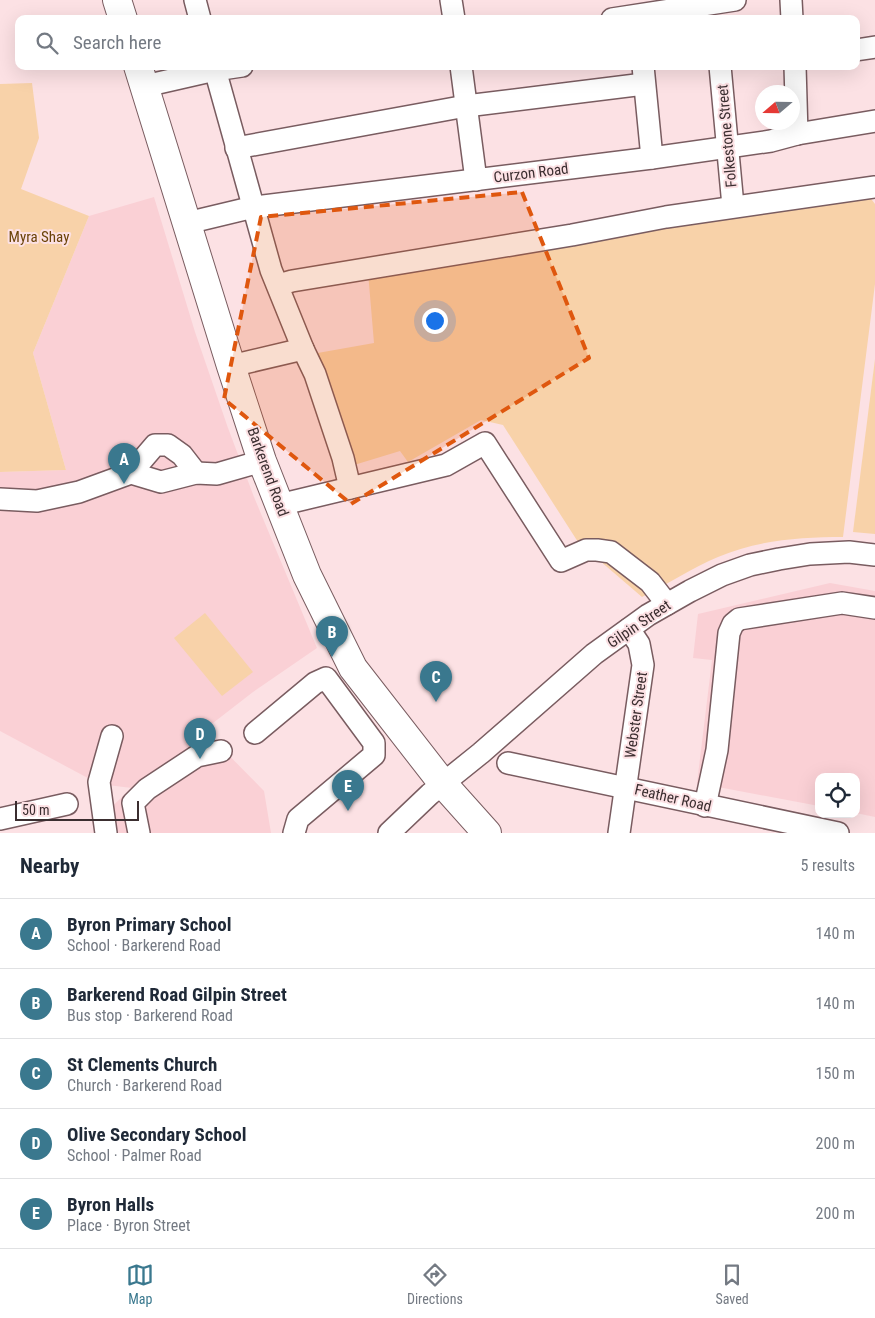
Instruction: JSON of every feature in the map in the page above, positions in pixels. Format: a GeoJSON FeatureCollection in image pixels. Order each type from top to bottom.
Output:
{"type":"FeatureCollection","features":[{"type":"Feature","properties":{"kind":"main road"},"geometry":{"type":"LineString","coordinates":[[117,0],[122,15]]}},
{"type":"Feature","properties":{"kind":"main road","name":"Barkerend Road"},"geometry":{"type":"LineString","coordinates":[[141,76],[262,462],[307,575],[353,668],[444,785],[487,833]]}},
{"type":"Feature","properties":{"kind":"street"},"geometry":{"type":"LineString","coordinates":[[451,0],[453,15]]}},
{"type":"Feature","properties":{"kind":"street"},"geometry":{"type":"LineString","coordinates":[[791,0],[792,15]]}},
{"type":"Feature","properties":{"kind":"street"},"geometry":{"type":"LineString","coordinates":[[626,15],[640,11],[716,7]]}},
{"type":"Feature","properties":{"kind":"street"},"geometry":{"type":"LineString","coordinates":[[860,49],[875,47]]}},
{"type":"Feature","properties":{"kind":"street"},"geometry":{"type":"LineString","coordinates":[[141,76],[196,70]]}},
{"type":"Feature","properties":{"kind":"street"},"geometry":{"type":"LineString","coordinates":[[215,70],[271,270],[315,374],[343,458],[350,488]]}},
{"type":"Feature","properties":{"kind":"street"},"geometry":{"type":"LineString","coordinates":[[461,70],[476,180]]}},
{"type":"Feature","properties":{"kind":"street","name":"Folkestone Street"},"geometry":{"type":"LineString","coordinates":[[720,70],[733,206]]}},
{"type":"Feature","properties":{"kind":"street"},"geometry":{"type":"LineString","coordinates":[[795,70],[797,134]]}},
{"type":"Feature","properties":{"kind":"street"},"geometry":{"type":"LineString","coordinates":[[236,148],[644,75],[652,158]]}},
{"type":"Feature","properties":{"kind":"street","name":"Curzon Road"},"geometry":{"type":"LineString","coordinates":[[187,223],[254,207],[727,148],[875,121]]}},
{"type":"Feature","properties":{"kind":"street"},"geometry":{"type":"LineString","coordinates":[[278,285],[292,281],[572,236],[733,206],[875,187]]}},
{"type":"Feature","properties":{"kind":"street"},"geometry":{"type":"LineString","coordinates":[[231,366],[303,349]]}},
{"type":"Feature","properties":{"kind":"street"},"geometry":{"type":"LineString","coordinates":[[279,504],[446,465],[485,443],[561,561],[586,550],[611,552],[650,582],[667,604]]}},
{"type":"Feature","properties":{"kind":"street"},"geometry":{"type":"LineString","coordinates":[[0,499],[37,501],[79,492],[131,473],[155,445],[168,446],[182,455],[196,473]]}},
{"type":"Feature","properties":{"kind":"street"},"geometry":{"type":"LineString","coordinates":[[131,473],[162,482],[196,473],[217,474],[262,462]]}},
{"type":"Feature","properties":{"kind":"street","name":"Gilpin Street"},"geometry":{"type":"LineString","coordinates":[[389,833],[430,794],[444,785],[594,654],[648,615],[667,604],[722,575],[750,565],[810,554],[849,552],[875,555]]}},
{"type":"Feature","properties":{"kind":"street"},"geometry":{"type":"LineString","coordinates":[[705,806],[717,750],[729,633],[733,624],[739,619],[842,603],[875,608]]}},
{"type":"Feature","properties":{"kind":"street","name":"Webster Street"},"geometry":{"type":"LineString","coordinates":[[619,833],[643,665],[639,644],[629,629]]}},
{"type":"Feature","properties":{"kind":"street"},"geometry":{"type":"LineString","coordinates":[[256,733],[315,683],[326,678],[374,743],[374,755],[298,819],[294,833]]}},
{"type":"Feature","properties":{"kind":"street"},"geometry":{"type":"LineString","coordinates":[[106,833],[100,782],[112,736]]}},
{"type":"Feature","properties":{"kind":"street"},"geometry":{"type":"LineString","coordinates":[[139,833],[132,802],[147,789],[197,756],[222,750]]}},
{"type":"Feature","properties":{"kind":"street","name":"Feather Road"},"geometry":{"type":"LineString","coordinates":[[508,763],[625,787],[705,806],[761,825],[838,833]]}},
{"type":"Feature","properties":{"kind":"street"},"geometry":{"type":"LineString","coordinates":[[0,819],[67,804]]}},
{"type":"Feature","properties":{"kind":"highlighted area"},"geometry":{"type":"Polygon","coordinates":[[[522,192],[589,358],[351,504],[224,399],[261,217],[522,192]]]}},
{"type":"Feature","properties":{"kind":"shaded area"},"geometry":{"type":"Polygon","coordinates":[[[154,197],[195,332],[228,428],[254,497],[317,648],[253,692],[204,730],[264,791],[271,833],[112,833],[108,810],[132,788],[99,784],[0,731],[0,472],[66,470],[33,353],[89,216],[154,197]]]}},
{"type":"Feature","properties":{"kind":"shaded area"},"geometry":{"type":"Polygon","coordinates":[[[830,583],[875,591],[875,817],[860,814],[860,773],[815,773],[815,805],[697,783],[712,660],[693,658],[698,614],[830,583]]]}},
{"type":"Feature","properties":{"kind":"green space","name":"Myra Shay"},"geometry":{"type":"Polygon","coordinates":[[[32,83],[39,138],[21,189],[89,216],[33,353],[66,470],[0,472],[0,84],[32,83]]]}},
{"type":"Feature","properties":{"kind":"green space"},"geometry":{"type":"Polygon","coordinates":[[[868,195],[875,204],[875,284],[843,537],[779,541],[733,551],[708,561],[642,597],[578,542],[503,425],[481,420],[408,462],[400,451],[354,465],[312,354],[374,343],[368,272],[868,195]]]}},
{"type":"Feature","properties":{"kind":"green space"},"geometry":{"type":"Polygon","coordinates":[[[875,359],[875,534],[853,532],[875,359]]]}},
{"type":"Feature","properties":{"kind":"green space"},"geometry":{"type":"Polygon","coordinates":[[[205,613],[253,672],[222,696],[174,638],[205,613]]]}},
{"type":"Feature","properties":{"kind":"place","name":"Byron Primary School"},"geometry":{"type":"Point","coordinates":[124,484]}},
{"type":"Feature","properties":{"kind":"place","name":"Barkerend Road Gilpin Street"},"geometry":{"type":"Point","coordinates":[332,657]}},
{"type":"Feature","properties":{"kind":"place","name":"St Clements Church"},"geometry":{"type":"Point","coordinates":[436,702]}},
{"type":"Feature","properties":{"kind":"place","name":"Olive Secondary School"},"geometry":{"type":"Point","coordinates":[200,759]}},
{"type":"Feature","properties":{"kind":"place","name":"Byron Halls"},"geometry":{"type":"Point","coordinates":[348,811]}}]}
